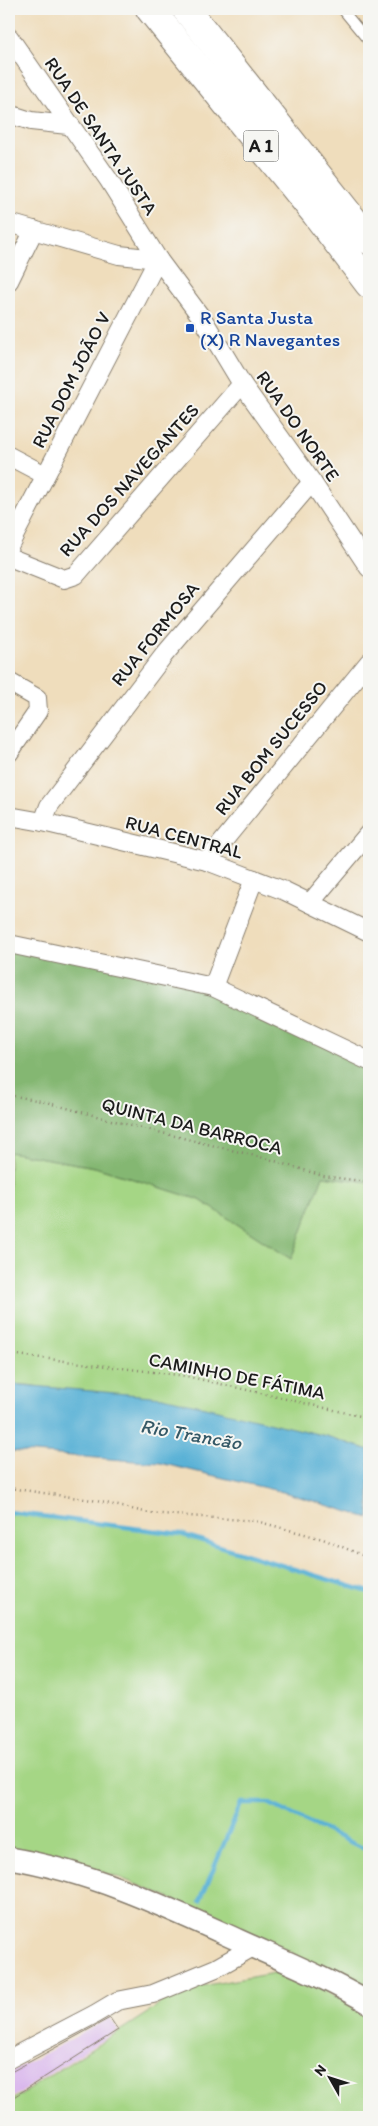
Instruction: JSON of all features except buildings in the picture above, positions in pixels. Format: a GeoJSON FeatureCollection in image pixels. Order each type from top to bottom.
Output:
{"type":"FeatureCollection","features":[{"type":"Feature","properties":{"kind":"highway","name":"A 1"},"geometry":{"type":"LineString","coordinates":[[150,9],[316,214],[369,284]]}},
{"type":"Feature","properties":{"kind":"highway","name":"A 1"},"geometry":{"type":"LineString","coordinates":[[186,9],[369,240]]}},
{"type":"Feature","properties":{"kind":"street","name":"RUA DE SANTA JUSTA"},"geometry":{"type":"LineString","coordinates":[[9,38],[68,125],[108,179],[158,259]]}},
{"type":"Feature","properties":{"kind":"street"},"geometry":{"type":"LineString","coordinates":[[9,114],[31,121],[68,125]]}},
{"type":"Feature","properties":{"kind":"street"},"geometry":{"type":"LineString","coordinates":[[9,223],[119,255],[158,259]]}},
{"type":"Feature","properties":{"kind":"street"},"geometry":{"type":"LineString","coordinates":[[9,281],[34,230]]}},
{"type":"Feature","properties":{"kind":"street","name":"RUA DO NORTE"},"geometry":{"type":"LineString","coordinates":[[158,259],[204,321],[242,384],[312,482],[369,568]]}},
{"type":"Feature","properties":{"kind":"street","name":"RUA DOM JOÃO V"},"geometry":{"type":"LineString","coordinates":[[9,546],[158,259]]}},
{"type":"Feature","properties":{"kind":"street","name":"RUA DOS NAVEGANTES"},"geometry":{"type":"LineString","coordinates":[[9,558],[64,579],[76,575],[242,384]]}},
{"type":"Feature","properties":{"kind":"street"},"geometry":{"type":"LineString","coordinates":[[9,456],[45,475]]}},
{"type":"Feature","properties":{"kind":"street","name":"RUA FORMOSA"},"geometry":{"type":"LineString","coordinates":[[43,822],[49,806],[164,655],[312,482]]}},
{"type":"Feature","properties":{"kind":"street","name":"RUA BOM SUCESSO"},"geometry":{"type":"LineString","coordinates":[[207,861],[369,662]]}},
{"type":"Feature","properties":{"kind":"street"},"geometry":{"type":"LineString","coordinates":[[9,682],[37,698],[38,711],[9,753]]}},
{"type":"Feature","properties":{"kind":"street","name":"RUA CENTRAL"},"geometry":{"type":"LineString","coordinates":[[9,816],[43,822],[207,861],[310,903],[369,932]]}},
{"type":"Feature","properties":{"kind":"street"},"geometry":{"type":"LineString","coordinates":[[310,903],[369,833]]}},
{"type":"Feature","properties":{"kind":"street"},"geometry":{"type":"LineString","coordinates":[[213,988],[254,879]]}},
{"type":"Feature","properties":{"kind":"street"},"geometry":{"type":"LineString","coordinates":[[9,944],[213,988],[369,1061]]}},
{"type":"Feature","properties":{"kind":"street"},"geometry":{"type":"LineString","coordinates":[[9,1858],[88,1876],[143,1897],[289,1962],[369,2002]]}},
{"type":"Feature","properties":{"kind":"street"},"geometry":{"type":"LineString","coordinates":[[9,2059],[117,2001],[153,1994],[216,1968],[253,1947]]}},
{"type":"Feature","properties":{"kind":"lane"},"geometry":{"type":"LineString","coordinates":[[342,9],[369,42]]}},
{"type":"Feature","properties":{"kind":"path","name":"QUINTA DA BARROCA"},"geometry":{"type":"LineString","coordinates":[[9,1096],[41,1101],[272,1160],[322,1176],[369,1182]]}},
{"type":"Feature","properties":{"kind":"path","name":"CAMINHO DE FÁTIMA"},"geometry":{"type":"LineString","coordinates":[[9,1354],[186,1376],[369,1418]]}},
{"type":"Feature","properties":{"kind":"path"},"geometry":{"type":"LineString","coordinates":[[9,1488],[92,1500],[149,1513],[256,1521],[323,1538],[369,1558]]}},
{"type":"Feature","properties":{"kind":"green space"},"geometry":{"type":"Polygon","coordinates":[[[9,942],[213,987],[369,1061],[369,1182],[323,1176],[291,1259],[200,1200],[95,1167],[9,1152],[9,942]]]}},
{"type":"Feature","properties":{"kind":"green space"},"geometry":{"type":"Polygon","coordinates":[[[9,1152],[95,1167],[200,1200],[291,1259],[323,1176],[369,1182],[369,1450],[326,1436],[28,1385],[9,1384],[9,1152]]]}},
{"type":"Feature","properties":{"kind":"green space"},"geometry":{"type":"Polygon","coordinates":[[[9,1512],[180,1534],[369,1592],[369,1997],[271,1941],[121,1878],[66,1860],[9,1849],[9,1512]]]}},
{"type":"Feature","properties":{"kind":"green space"},"geometry":{"type":"Polygon","coordinates":[[[276,1965],[369,2013],[369,2117],[9,2117],[9,2102],[152,2010],[173,1991],[274,1973],[276,1965]]]}},
{"type":"Feature","properties":{"kind":"water","name":"Rio Trancão"},"geometry":{"type":"Polygon","coordinates":[[[9,1384],[163,1397],[326,1436],[369,1450],[369,1518],[287,1493],[160,1463],[9,1451],[9,1384]]]}},
{"type":"Feature","properties":{"kind":"waterway"},"geometry":{"type":"LineString","coordinates":[[9,1512],[180,1534],[369,1592]]}},
{"type":"Feature","properties":{"kind":"waterway"},"geometry":{"type":"LineString","coordinates":[[200,1901],[241,1803],[268,1803],[369,1851]]}},
{"type":"Feature","properties":{"kind":"place","name":"R Santa Justa (X) R Navegantes"},"geometry":{"type":"Point","coordinates":[190,328]}}]}
